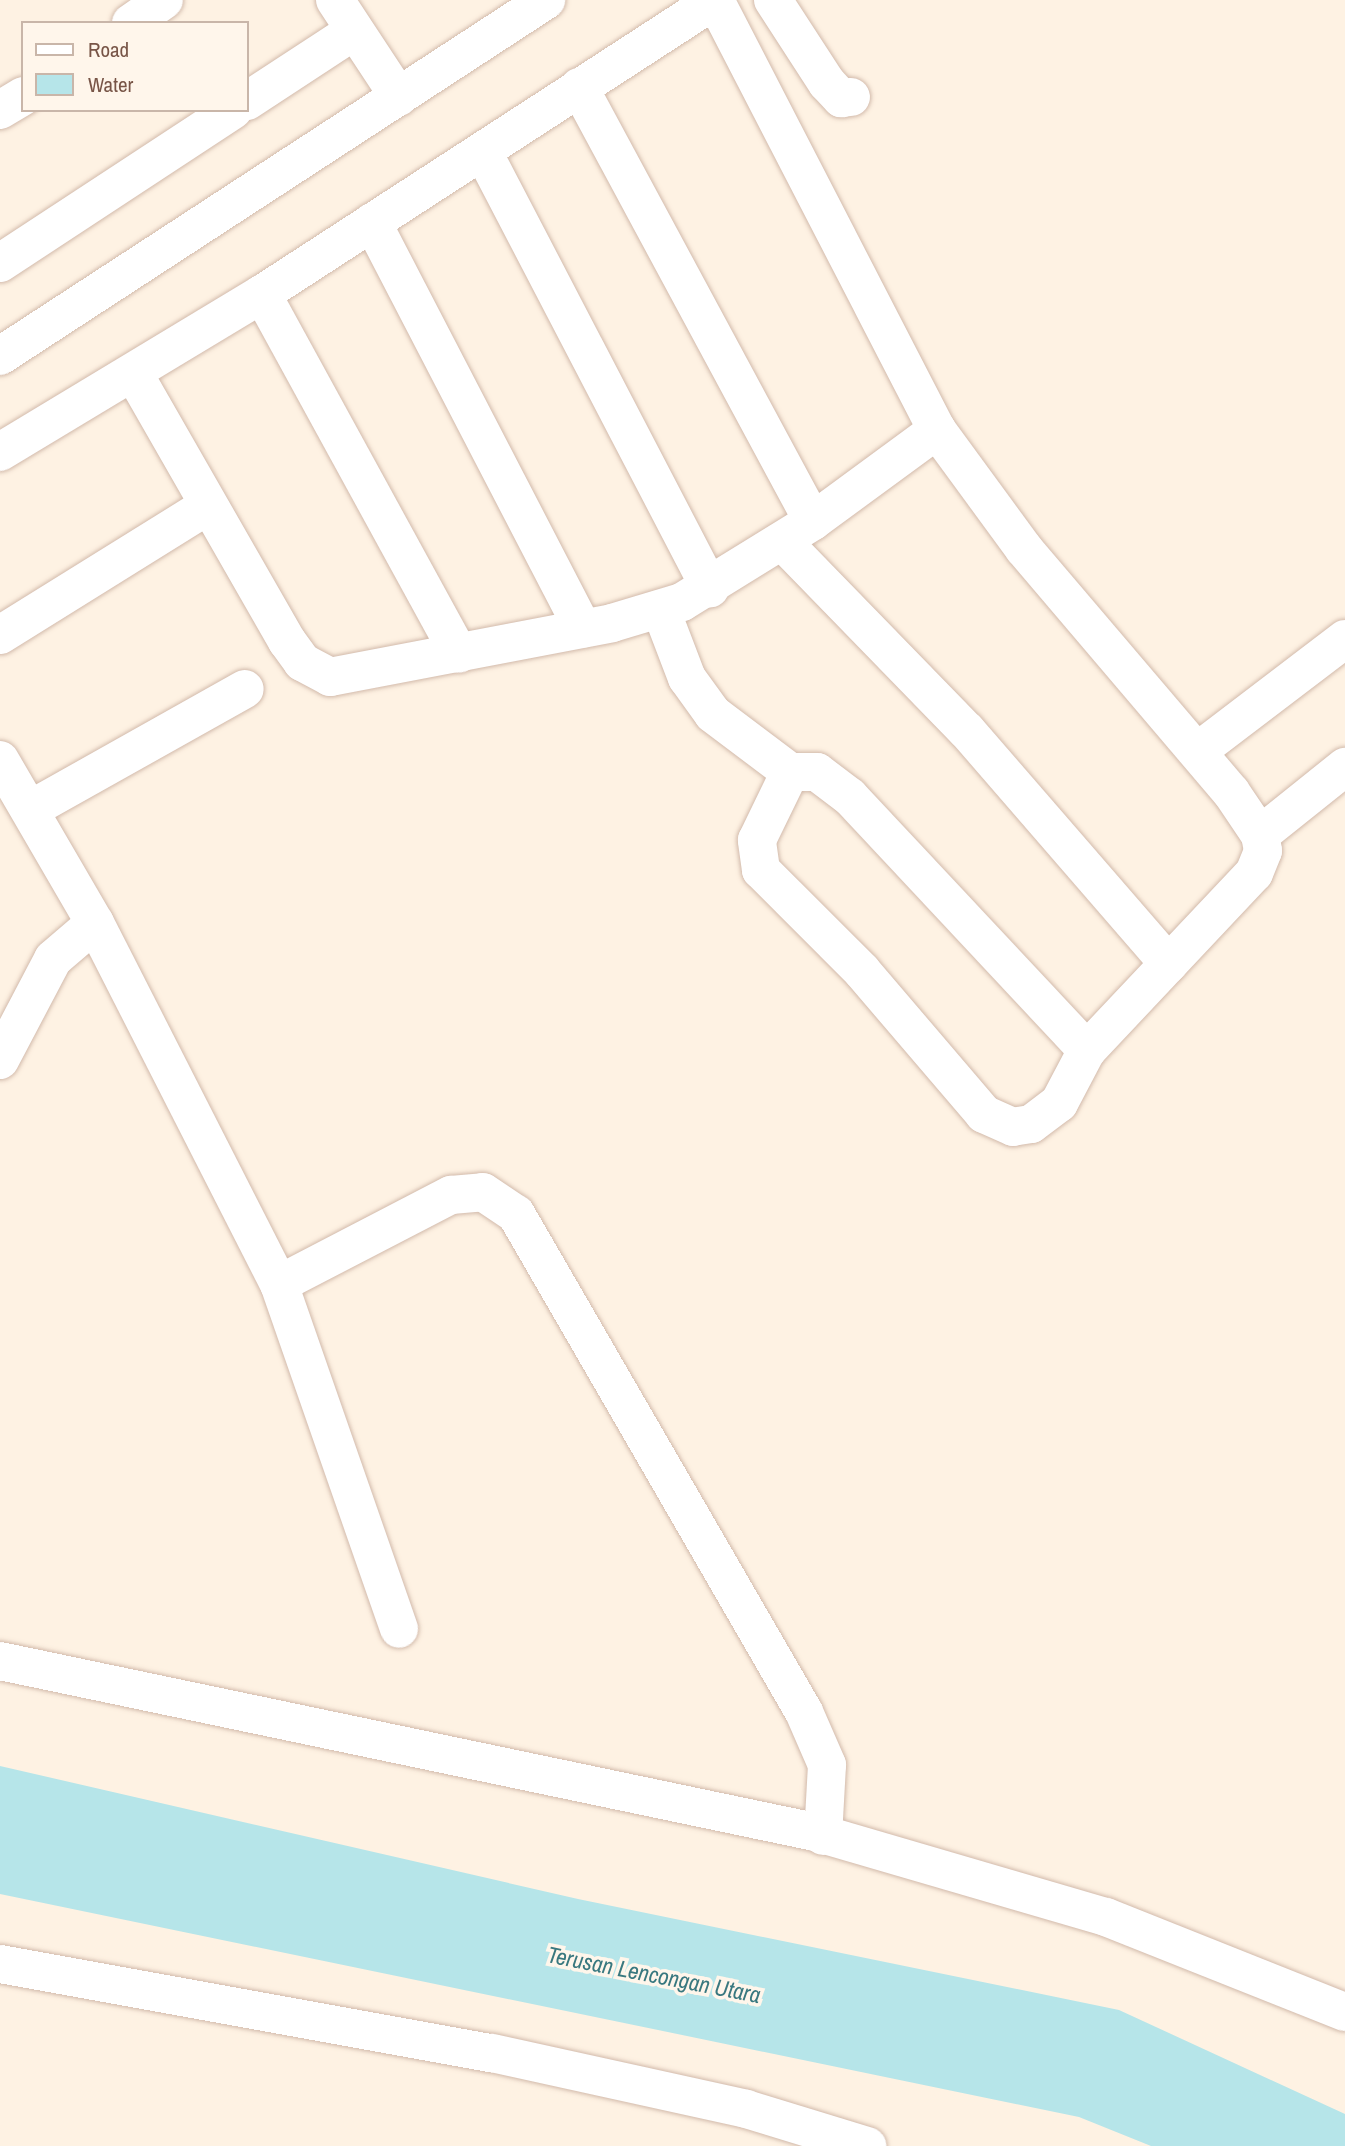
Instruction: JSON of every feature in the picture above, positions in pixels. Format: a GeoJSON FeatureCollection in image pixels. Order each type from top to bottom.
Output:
{"type":"FeatureCollection","features":[{"type":"Feature","properties":{"kind":"street"},"geometry":{"type":"LineString","coordinates":[[134,21],[164,0]]}},
{"type":"Feature","properties":{"kind":"street"},"geometry":{"type":"LineString","coordinates":[[0,452],[134,374],[262,294],[715,0],[937,430],[1102,645],[1198,751],[1260,835],[1263,850],[1254,873],[1087,1050],[1059,1103],[1031,1124],[999,1124],[984,1114],[871,981],[761,870],[757,841],[790,772]]}},
{"type":"Feature","properties":{"kind":"street"},"geometry":{"type":"LineString","coordinates":[[773,0],[827,83],[841,98],[851,97]]}},
{"type":"Feature","properties":{"kind":"street"},"geometry":{"type":"LineString","coordinates":[[0,356],[399,97],[538,2]]}},
{"type":"Feature","properties":{"kind":"street"},"geometry":{"type":"LineString","coordinates":[[248,100],[344,15],[399,97]]}},
{"type":"Feature","properties":{"kind":"street"},"geometry":{"type":"LineString","coordinates":[[579,87],[798,531],[1169,964]]}},
{"type":"Feature","properties":{"kind":"street"},"geometry":{"type":"LineString","coordinates":[[0,110],[21,97]]}},
{"type":"Feature","properties":{"kind":"street"},"geometry":{"type":"LineString","coordinates":[[0,262],[230,112]]}},
{"type":"Feature","properties":{"kind":"street"},"geometry":{"type":"LineString","coordinates":[[484,152],[710,588]]}},
{"type":"Feature","properties":{"kind":"street"},"geometry":{"type":"LineString","coordinates":[[372,222],[583,629]]}},
{"type":"Feature","properties":{"kind":"street"},"geometry":{"type":"LineString","coordinates":[[262,294],[459,654]]}},
{"type":"Feature","properties":{"kind":"street"},"geometry":{"type":"LineString","coordinates":[[134,374],[206,507],[287,641],[314,672],[350,676],[583,629],[661,610],[710,588],[798,531],[937,430]]}},
{"type":"Feature","properties":{"kind":"street"},"geometry":{"type":"LineString","coordinates":[[0,635],[206,507]]}},
{"type":"Feature","properties":{"kind":"street"},"geometry":{"type":"LineString","coordinates":[[661,610],[687,678],[713,714],[790,772],[817,772],[850,797],[1087,1050]]}},
{"type":"Feature","properties":{"kind":"street"},"geometry":{"type":"LineString","coordinates":[[1198,751],[1345,639]]}},
{"type":"Feature","properties":{"kind":"street"},"geometry":{"type":"LineString","coordinates":[[31,809],[244,689]]}},
{"type":"Feature","properties":{"kind":"street"},"geometry":{"type":"LineString","coordinates":[[0,760],[31,809],[95,923],[279,1283],[399,1629]]}},
{"type":"Feature","properties":{"kind":"street"},"geometry":{"type":"LineString","coordinates":[[1260,835],[1345,767]]}},
{"type":"Feature","properties":{"kind":"street"},"geometry":{"type":"LineString","coordinates":[[0,1060],[53,959],[95,923]]}},
{"type":"Feature","properties":{"kind":"street"},"geometry":{"type":"LineString","coordinates":[[279,1283],[451,1195],[483,1192],[516,1214],[804,1712],[827,1765],[823,1836]]}},
{"type":"Feature","properties":{"kind":"street"},"geometry":{"type":"LineString","coordinates":[[0,1661],[823,1836],[1106,1917],[1345,2012]]}},
{"type":"Feature","properties":{"kind":"street"},"geometry":{"type":"LineString","coordinates":[[0,1964],[492,2053],[746,2109],[867,2146]]}},
{"type":"Feature","properties":{"kind":"water","name":"Terusan Lencongan Utara"},"geometry":{"type":"Polygon","coordinates":[[[0,1766],[578,1899],[1119,2010],[1345,2114],[1345,2146],[1151,2146],[1079,2117],[0,1894],[0,1766]]]}}]}
